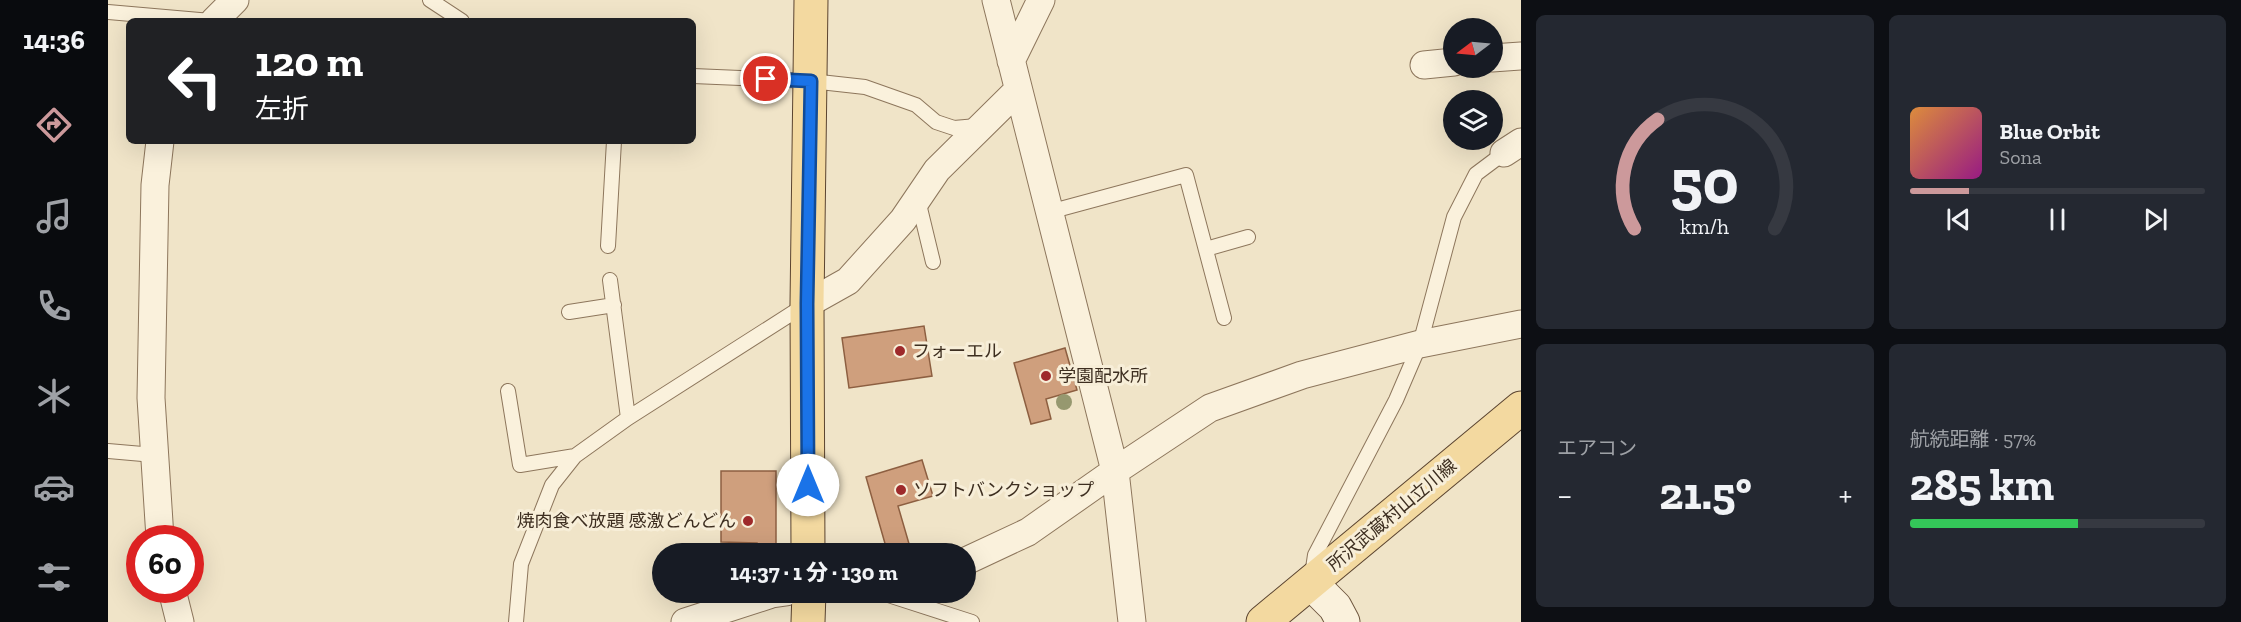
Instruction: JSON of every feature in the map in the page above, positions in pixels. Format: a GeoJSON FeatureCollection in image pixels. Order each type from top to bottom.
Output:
{"type":"FeatureCollection","features":[{"type":"Feature","properties":{"kind":"main road"},"geometry":{"type":"LineString","coordinates":[[808,543],[807,304],[811,0]]}},
{"type":"Feature","properties":{"kind":"main road","name":"所沢武蔵村山立川線"},"geometry":{"type":"LineString","coordinates":[[1263,622],[1521,408]]}},
{"type":"Feature","properties":{"kind":"main road"},"geometry":{"type":"LineString","coordinates":[[808,622],[809,603]]}},
{"type":"Feature","properties":{"kind":"street"},"geometry":{"type":"LineString","coordinates":[[216,18],[235,0]]}},
{"type":"Feature","properties":{"kind":"street"},"geometry":{"type":"LineString","coordinates":[[996,0],[1115,471],[1132,622]]}},
{"type":"Feature","properties":{"kind":"street"},"geometry":{"type":"LineString","coordinates":[[1011,61],[1041,0]]}},
{"type":"Feature","properties":{"kind":"street"},"geometry":{"type":"LineString","coordinates":[[1503,57],[1521,56]]}},
{"type":"Feature","properties":{"kind":"street"},"geometry":{"type":"LineString","coordinates":[[1424,64],[1443,63]]}},
{"type":"Feature","properties":{"kind":"street"},"geometry":{"type":"LineString","coordinates":[[807,304],[848,281],[903,220],[937,170],[1018,90]]}},
{"type":"Feature","properties":{"kind":"street"},"geometry":{"type":"LineString","coordinates":[[159,525],[151,398],[155,185],[160,144]]}},
{"type":"Feature","properties":{"kind":"street"},"geometry":{"type":"LineString","coordinates":[[976,556],[1028,532],[1210,408],[1302,375],[1420,344],[1521,324]]}},
{"type":"Feature","properties":{"kind":"street"},"geometry":{"type":"LineString","coordinates":[[1311,583],[1335,608],[1344,622]]}},
{"type":"Feature","properties":{"kind":"street"},"geometry":{"type":"LineString","coordinates":[[175,603],[180,622]]}},
{"type":"Feature","properties":{"kind":"street"},"geometry":{"type":"LineString","coordinates":[[686,622],[744,603]]}},
{"type":"Feature","properties":{"kind":"lane"},"geometry":{"type":"LineString","coordinates":[[430,0],[457,18]]}},
{"type":"Feature","properties":{"kind":"lane"},"geometry":{"type":"LineString","coordinates":[[108,12],[178,18]]}},
{"type":"Feature","properties":{"kind":"lane"},"geometry":{"type":"LineString","coordinates":[[696,76],[811,81],[865,87],[916,105],[936,122],[954,128],[981,126]]}},
{"type":"Feature","properties":{"kind":"lane"},"geometry":{"type":"LineString","coordinates":[[608,246],[614,144]]}},
{"type":"Feature","properties":{"kind":"lane"},"geometry":{"type":"LineString","coordinates":[[1311,583],[1316,555],[1396,400],[1420,344],[1454,217],[1476,174],[1512,147]]}},
{"type":"Feature","properties":{"kind":"lane"},"geometry":{"type":"LineString","coordinates":[[1049,212],[1186,175],[1224,318]]}},
{"type":"Feature","properties":{"kind":"lane"},"geometry":{"type":"LineString","coordinates":[[917,198],[933,262]]}},
{"type":"Feature","properties":{"kind":"lane"},"geometry":{"type":"LineString","coordinates":[[1206,249],[1248,237]]}},
{"type":"Feature","properties":{"kind":"lane"},"geometry":{"type":"LineString","coordinates":[[609,280],[628,418]]}},
{"type":"Feature","properties":{"kind":"lane"},"geometry":{"type":"LineString","coordinates":[[516,622],[521,564],[552,484],[575,456],[628,418],[807,304]]}},
{"type":"Feature","properties":{"kind":"lane"},"geometry":{"type":"LineString","coordinates":[[569,312],[614,305]]}},
{"type":"Feature","properties":{"kind":"lane"},"geometry":{"type":"LineString","coordinates":[[508,391],[520,465],[575,456]]}},
{"type":"Feature","properties":{"kind":"lane"},"geometry":{"type":"LineString","coordinates":[[108,451],[154,455]]}},
{"type":"Feature","properties":{"kind":"lane"},"geometry":{"type":"LineString","coordinates":[[913,603],[972,622]]}},
{"type":"Feature","properties":{"kind":"building"},"geometry":{"type":"Polygon","coordinates":[[[924,326],[932,376],[849,388],[842,338],[924,326]]]}},
{"type":"Feature","properties":{"kind":"building","name":"学園配水所"},"geometry":{"type":"Polygon","coordinates":[[[1065,348],[1077,390],[1046,399],[1051,419],[1031,424],[1014,363],[1065,348]]]}},
{"type":"Feature","properties":{"kind":"building"},"geometry":{"type":"Polygon","coordinates":[[[922,460],[933,496],[898,506],[909,543],[885,543],[866,477],[922,460]]]}},
{"type":"Feature","properties":{"kind":"building"},"geometry":{"type":"Polygon","coordinates":[[[721,471],[776,471],[776,543],[721,542],[721,471]]]}},
{"type":"Feature","properties":{"kind":"place","name":"フォーエル"},"geometry":{"type":"Point","coordinates":[900,351]}},
{"type":"Feature","properties":{"kind":"place","name":"学園配水所"},"geometry":{"type":"Point","coordinates":[1046,376]}},
{"type":"Feature","properties":{"kind":"place","name":"ソフトバンクショップ"},"geometry":{"type":"Point","coordinates":[901,490]}},
{"type":"Feature","properties":{"kind":"place","name":"焼肉食べ放題 感激どんどん"},"geometry":{"type":"Point","coordinates":[748,521]}},
{"type":"Feature","properties":{"kind":"route"},"geometry":{"type":"LineString","coordinates":[[766,79],[811,81],[807,304],[808,485]]}}]}
